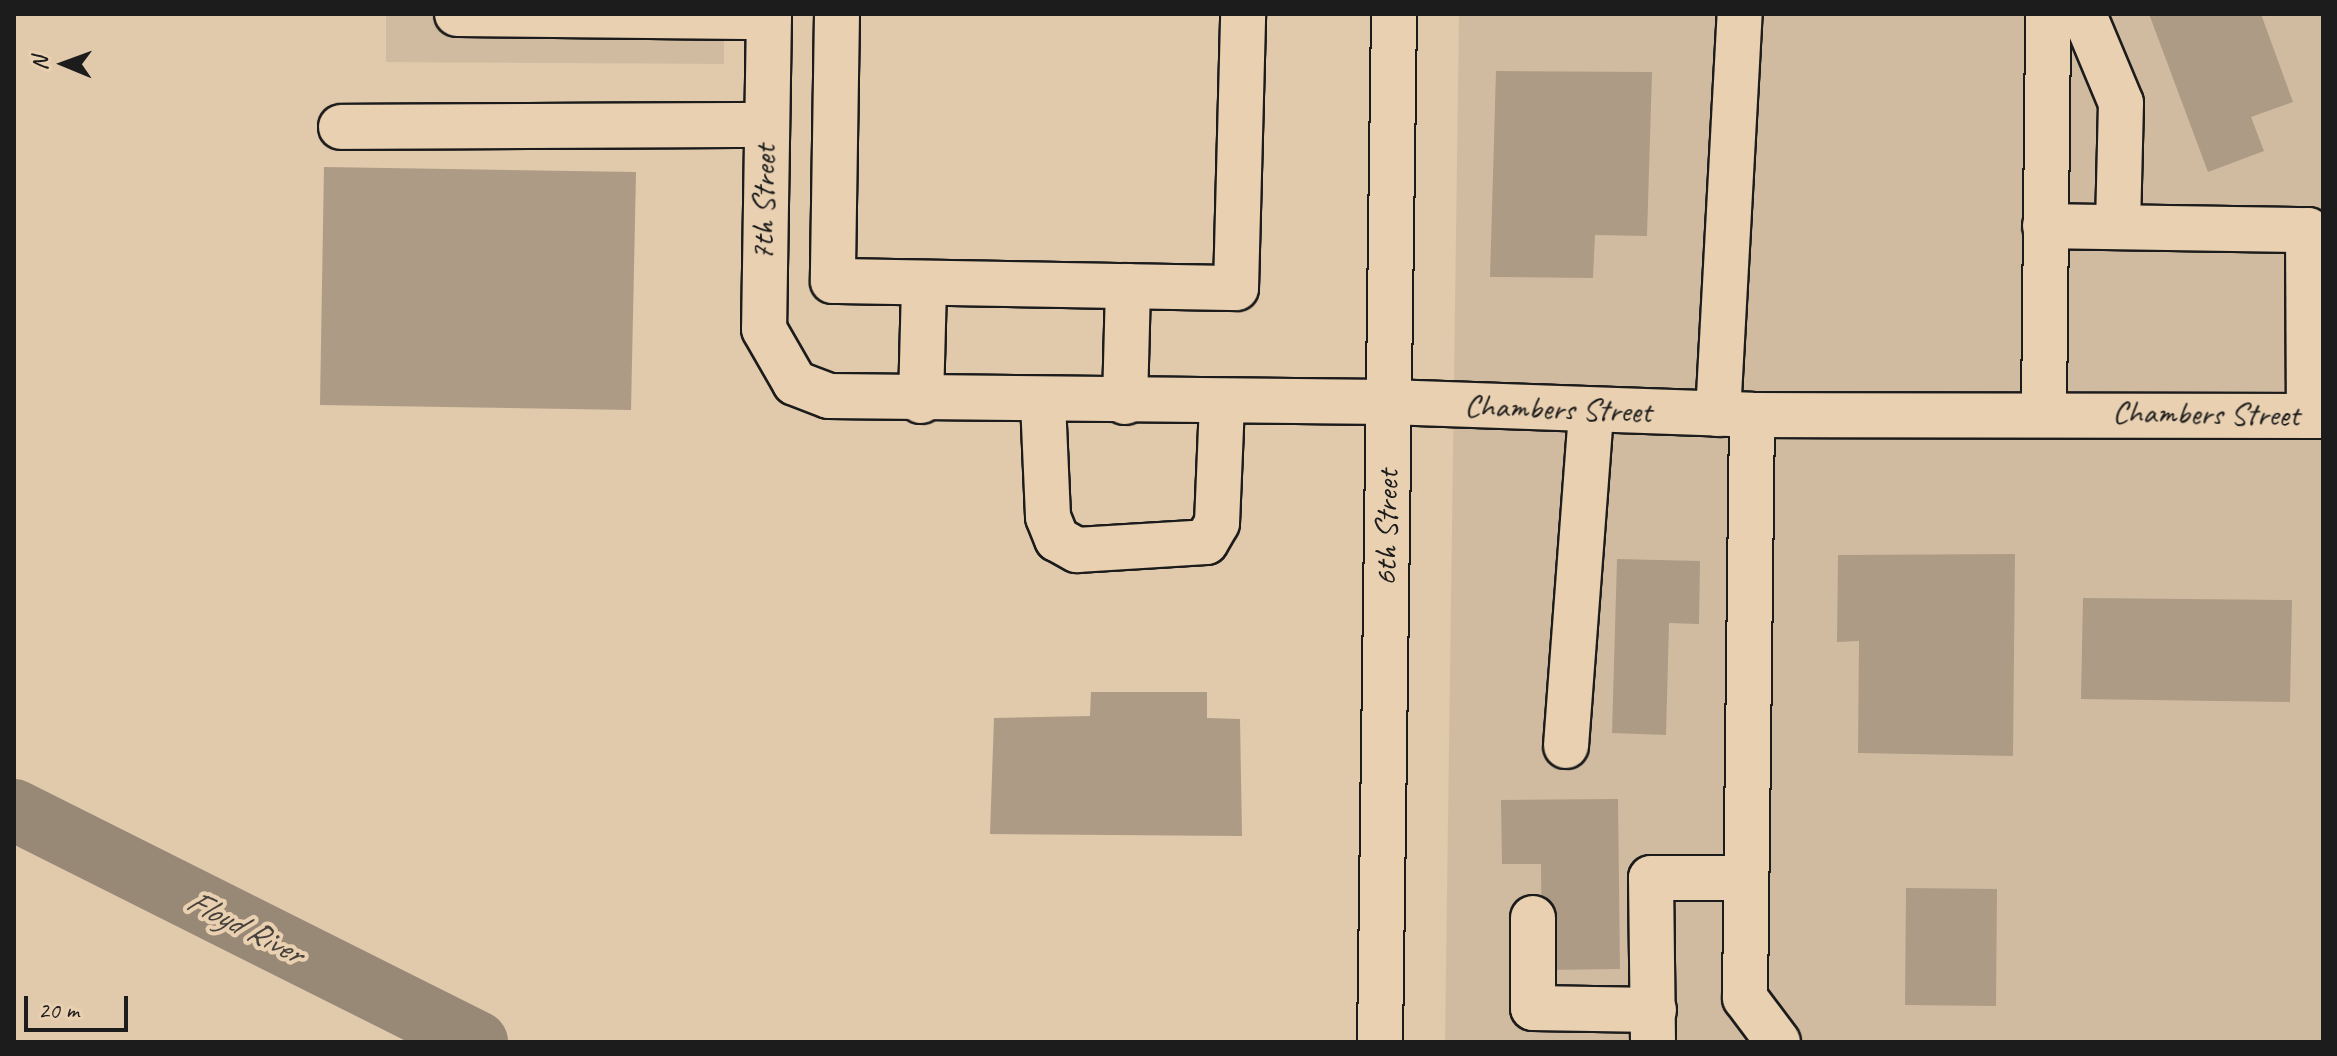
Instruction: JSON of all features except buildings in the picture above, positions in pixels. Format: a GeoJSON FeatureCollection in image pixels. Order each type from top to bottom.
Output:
{"type":"FeatureCollection","features":[{"type":"Feature","properties":{"kind":"street"},"geometry":{"type":"LineString","coordinates":[[457,14],[769,16]]}},
{"type":"Feature","properties":{"kind":"street"},"geometry":{"type":"LineString","coordinates":[[837,14],[833,281],[1236,288],[1243,14]]}},
{"type":"Feature","properties":{"kind":"street","name":"6th Street"},"geometry":{"type":"LineString","coordinates":[[1380,1042],[1394,14]]}},
{"type":"Feature","properties":{"kind":"street"},"geometry":{"type":"LineString","coordinates":[[1740,14],[1735,415],[1746,878],[1745,998],[1778,1042]]}},
{"type":"Feature","properties":{"kind":"street"},"geometry":{"type":"LineString","coordinates":[[2044,410],[2049,14],[2085,17],[2121,103],[2118,226]]}},
{"type":"Feature","properties":{"kind":"street","name":"7th Street"},"geometry":{"type":"LineString","coordinates":[[769,16],[764,329],[795,383]]}},
{"type":"Feature","properties":{"kind":"street"},"geometry":{"type":"LineString","coordinates":[[341,127],[834,119]]}},
{"type":"Feature","properties":{"kind":"street"},"geometry":{"type":"LineString","coordinates":[[2045,226],[2308,230],[2316,416]]}},
{"type":"Feature","properties":{"kind":"street"},"geometry":{"type":"LineString","coordinates":[[921,401],[924,283]]}},
{"type":"Feature","properties":{"kind":"street"},"geometry":{"type":"LineString","coordinates":[[1125,402],[1128,286]]}},
{"type":"Feature","properties":{"kind":"street","name":"Chambers Street"},"geometry":{"type":"LineString","coordinates":[[795,383],[858,401],[1388,402],[1735,415],[2044,410],[2316,416]]}},
{"type":"Feature","properties":{"kind":"street"},"geometry":{"type":"LineString","coordinates":[[1043,402],[1048,517],[1057,539],[1077,550],[1206,542],[1217,523],[1222,402]]}},
{"type":"Feature","properties":{"kind":"street"},"geometry":{"type":"LineString","coordinates":[[1566,746],[1591,411]]}},
{"type":"Feature","properties":{"kind":"street"},"geometry":{"type":"LineString","coordinates":[[1533,918],[1533,1008],[1654,1026],[1651,878],[1746,878]]}},
{"type":"Feature","properties":{"kind":"shaded area"},"geometry":{"type":"Polygon","coordinates":[[[386,14],[724,14],[724,64],[386,62],[386,14]]]}},
{"type":"Feature","properties":{"kind":"shaded area"},"geometry":{"type":"Polygon","coordinates":[[[1459,14],[2323,14],[2323,1042],[1445,1042],[1459,14]]]}},
{"type":"Feature","properties":{"kind":"waterway","name":"Floyd River"},"geometry":{"type":"LineString","coordinates":[[14,810],[477,1042]]}}]}
